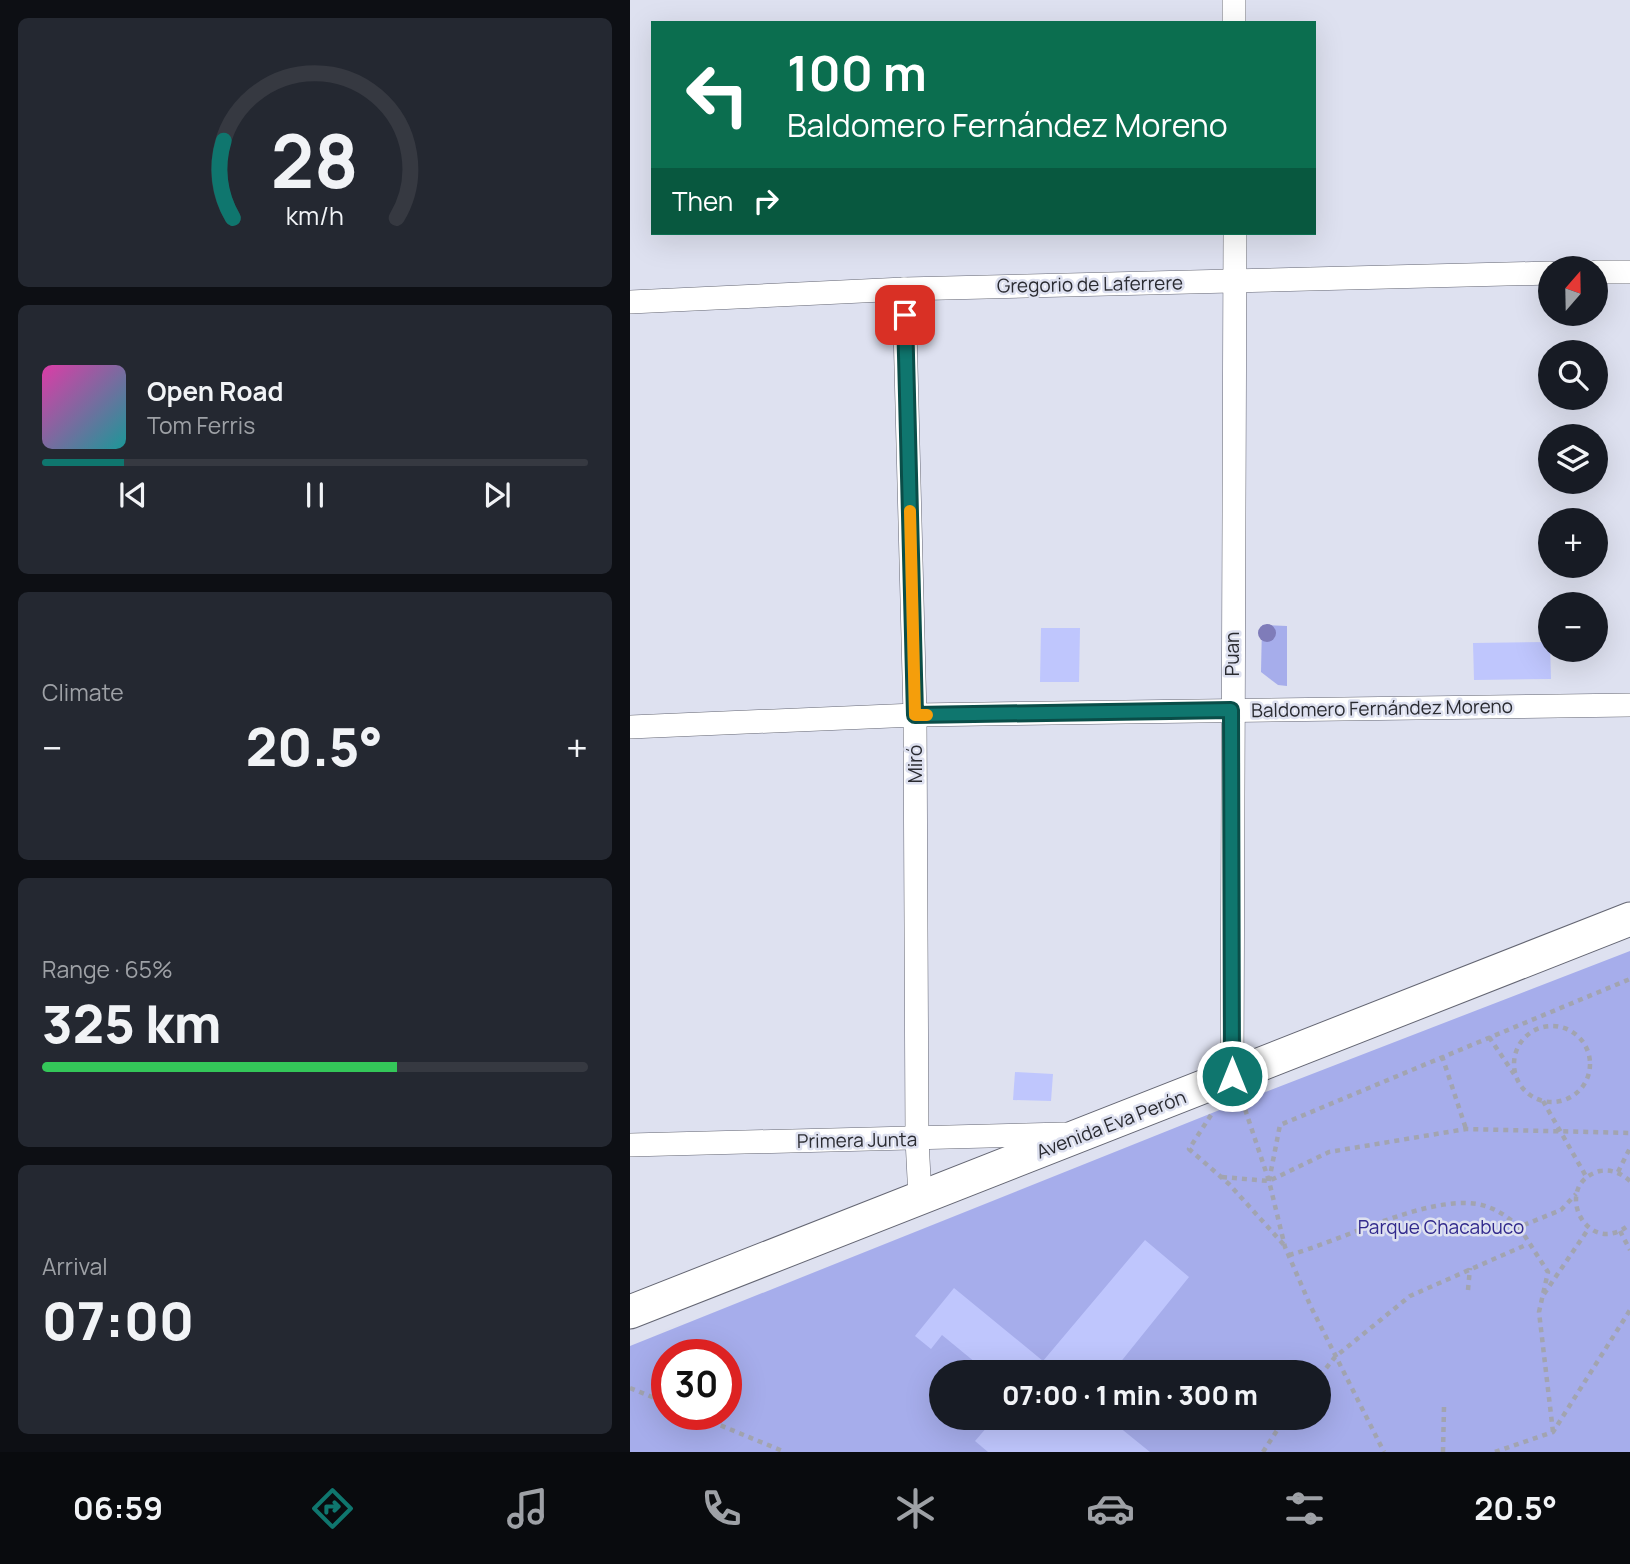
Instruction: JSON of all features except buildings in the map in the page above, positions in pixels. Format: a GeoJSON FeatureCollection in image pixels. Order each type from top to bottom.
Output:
{"type":"FeatureCollection","features":[{"type":"Feature","properties":{"kind":"main road","name":"Avenida Eva Perón"},"geometry":{"type":"LineString","coordinates":[[630,1312],[1630,919]]}},
{"type":"Feature","properties":{"kind":"street"},"geometry":{"type":"LineString","coordinates":[[1234,0],[1234,21]]}},
{"type":"Feature","properties":{"kind":"street","name":"Puan"},"geometry":{"type":"LineString","coordinates":[[1232,1076],[1231,710],[1235,235]]}},
{"type":"Feature","properties":{"kind":"street"},"geometry":{"type":"LineString","coordinates":[[1608,272],[1630,272]]}},
{"type":"Feature","properties":{"kind":"street","name":"Gregorio de Laferrere"},"geometry":{"type":"LineString","coordinates":[[630,302],[904,289],[1538,273]]}},
{"type":"Feature","properties":{"kind":"street","name":"Miró"},"geometry":{"type":"LineString","coordinates":[[904,289],[915,715],[916,1139],[920,1198]]}},
{"type":"Feature","properties":{"kind":"street","name":"Baldomero Fernández Moreno"},"geometry":{"type":"LineString","coordinates":[[630,727],[915,715],[1630,705]]}},
{"type":"Feature","properties":{"kind":"street","name":"Primera Junta"},"geometry":{"type":"LineString","coordinates":[[630,1144],[1085,1134]]}},
{"type":"Feature","properties":{"kind":"path"},"geometry":{"type":"LineString","coordinates":[[1269,1181],[1280,1125],[1630,979]]}},
{"type":"Feature","properties":{"kind":"path"},"geometry":{"type":"LineString","coordinates":[[1489,1037],[1518,1081],[1533,1097],[1543,1101],[1567,1099],[1585,1083],[1590,1060],[1580,1038],[1559,1027],[1535,1030],[1518,1046],[1514,1058],[1518,1081]]}},
{"type":"Feature","properties":{"kind":"path"},"geometry":{"type":"LineString","coordinates":[[1442,1056],[1466,1129]]}},
{"type":"Feature","properties":{"kind":"path"},"geometry":{"type":"LineString","coordinates":[[1232,1076],[1269,1181],[1285,1247],[1335,1357],[1384,1452]]}},
{"type":"Feature","properties":{"kind":"path"},"geometry":{"type":"LineString","coordinates":[[1543,1101],[1587,1178]]}},
{"type":"Feature","properties":{"kind":"path"},"geometry":{"type":"LineString","coordinates":[[1212,1114],[1189,1149],[1222,1177],[1285,1247]]}},
{"type":"Feature","properties":{"kind":"path"},"geometry":{"type":"LineString","coordinates":[[1222,1177],[1269,1181],[1329,1152],[1466,1129],[1562,1133],[1630,1131]]}},
{"type":"Feature","properties":{"kind":"path"},"geometry":{"type":"LineString","coordinates":[[1618,1172],[1630,1148]]}},
{"type":"Feature","properties":{"kind":"path"},"geometry":{"type":"LineString","coordinates":[[1519,1227],[1561,1210],[1587,1178],[1603,1171],[1618,1172],[1630,1181]]}},
{"type":"Feature","properties":{"kind":"path"},"geometry":{"type":"LineString","coordinates":[[1576,1194],[1577,1213],[1589,1228],[1598,1233],[1620,1231],[1630,1224]]}},
{"type":"Feature","properties":{"kind":"path"},"geometry":{"type":"LineString","coordinates":[[1289,1255],[1327,1245],[1405,1214],[1463,1203],[1479,1205],[1504,1214],[1519,1227],[1548,1272],[1539,1312],[1553,1432]]}},
{"type":"Feature","properties":{"kind":"path"},"geometry":{"type":"LineString","coordinates":[[1542,1297],[1589,1228]]}},
{"type":"Feature","properties":{"kind":"path"},"geometry":{"type":"LineString","coordinates":[[1620,1231],[1630,1250]]}},
{"type":"Feature","properties":{"kind":"path"},"geometry":{"type":"LineString","coordinates":[[1331,1362],[1410,1296],[1528,1244]]}},
{"type":"Feature","properties":{"kind":"path"},"geometry":{"type":"LineString","coordinates":[[1468,1290],[1471,1268]]}},
{"type":"Feature","properties":{"kind":"path"},"geometry":{"type":"LineString","coordinates":[[1495,1452],[1553,1432],[1630,1310]]}},
{"type":"Feature","properties":{"kind":"path"},"geometry":{"type":"LineString","coordinates":[[630,1388],[651,1397]]}},
{"type":"Feature","properties":{"kind":"path"},"geometry":{"type":"LineString","coordinates":[[1443,1452],[1444,1407]]}},
{"type":"Feature","properties":{"kind":"path"},"geometry":{"type":"LineString","coordinates":[[729,1430],[774,1450],[785,1452]]}},
{"type":"Feature","properties":{"kind":"path"},"geometry":{"type":"LineString","coordinates":[[1263,1452],[1277,1430]]}},
{"type":"Feature","properties":{"kind":"green space"},"geometry":{"type":"Polygon","coordinates":[[[1262,625],[1287,626],[1287,686],[1278,685],[1261,672],[1262,625]]]}},
{"type":"Feature","properties":{"kind":"green space","name":"Parque Chacabuco"},"geometry":{"type":"Polygon","coordinates":[[[1630,951],[1630,1452],[630,1452],[630,1346],[1242,1101],[1630,951]]]}},
{"type":"Feature","properties":{"kind":"slow traffic"},"geometry":{"type":"LineString","coordinates":[[910,511],[915,715],[927,715]]}},
{"type":"Feature","properties":{"kind":"route"},"geometry":{"type":"LineString","coordinates":[[905,315],[915,715],[1231,710],[1232,1076]]}}]}
